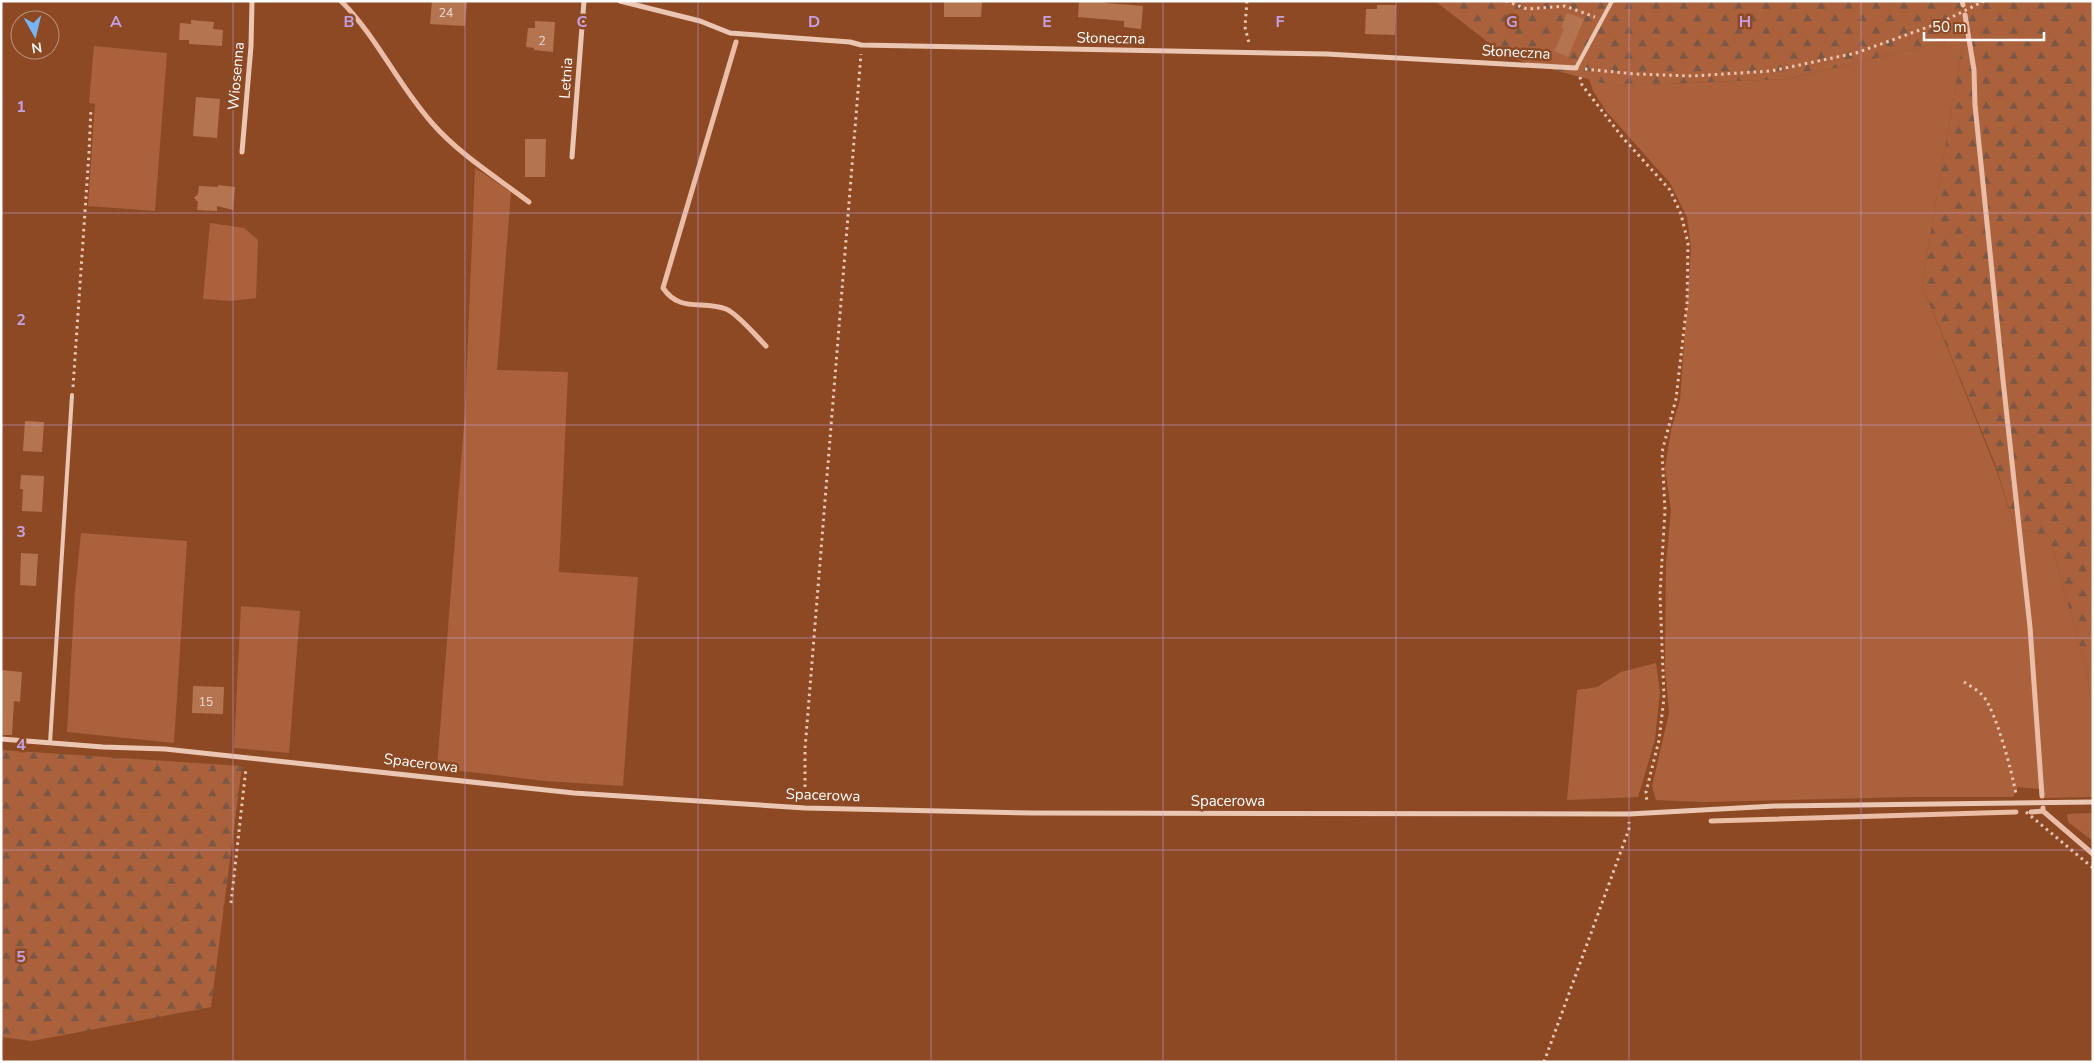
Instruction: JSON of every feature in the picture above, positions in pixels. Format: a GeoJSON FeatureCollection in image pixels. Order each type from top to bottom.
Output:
{"type":"FeatureCollection","features":[{"type":"Feature","properties":{"kind":"street","name":"Wiosenna"},"geometry":{"type":"LineString","coordinates":[[242,152],[251,46],[252,1]]}},
{"type":"Feature","properties":{"kind":"street","name":"Letnia"},"geometry":{"type":"LineString","coordinates":[[572,157],[584,1]]}},
{"type":"Feature","properties":{"kind":"street","name":"Słoneczna"},"geometry":{"type":"LineString","coordinates":[[620,1],[700,21],[730,33],[850,42],[861,46],[1327,54],[1576,68]]}},
{"type":"Feature","properties":{"kind":"street","name":"Spacerowa"},"geometry":{"type":"LineString","coordinates":[[1,739],[165,749],[574,793],[805,808],[1032,813],[1647,814],[1775,806],[2093,802]]}},
{"type":"Feature","properties":{"kind":"lane"},"geometry":{"type":"LineString","coordinates":[[1576,68],[1612,1]]}},
{"type":"Feature","properties":{"kind":"lane"},"geometry":{"type":"LineString","coordinates":[[50,743],[72,395]]}},
{"type":"Feature","properties":{"kind":"path"},"geometry":{"type":"LineString","coordinates":[[1248,1],[1245,27],[1252,53]]}},
{"type":"Feature","properties":{"kind":"path"},"geometry":{"type":"LineString","coordinates":[[1506,1],[1526,9],[1565,6],[1602,20]]}},
{"type":"Feature","properties":{"kind":"path"},"geometry":{"type":"LineString","coordinates":[[1647,814],[1646,792],[1659,740],[1664,698],[1660,594],[1664,510],[1662,452],[1676,399],[1687,303],[1688,243],[1681,214],[1670,190],[1623,138],[1582,85],[1576,68],[1635,74],[1693,76],[1772,71],[1856,54],[1942,22],[1984,1]]}},
{"type":"Feature","properties":{"kind":"path"},"geometry":{"type":"LineString","coordinates":[[805,808],[805,749],[860,80],[861,46]]}},
{"type":"Feature","properties":{"kind":"path"},"geometry":{"type":"LineString","coordinates":[[72,395],[91,108]]}},
{"type":"Feature","properties":{"kind":"path"},"geometry":{"type":"LineString","coordinates":[[1964,682],[1981,694],[1989,704],[2012,776],[2018,803],[2093,868]]}},
{"type":"Feature","properties":{"kind":"path"},"geometry":{"type":"LineString","coordinates":[[231,903],[246,757]]}},
{"type":"Feature","properties":{"kind":"path"},"geometry":{"type":"LineString","coordinates":[[1544,1062],[1629,829],[1629,814]]}},
{"type":"Feature","properties":{"kind":"green space"},"geometry":{"type":"Polygon","coordinates":[[[1435,1],[2093,1],[2093,703],[2085,663],[2049,536],[2015,528],[1996,466],[1922,285],[1964,37],[1788,79],[1613,86],[1507,57],[1435,1]]]}},
{"type":"Feature","properties":{"kind":"green space"},"geometry":{"type":"Polygon","coordinates":[[[1964,37],[1922,285],[1997,472],[2015,528],[2049,536],[2085,663],[2093,703],[2093,797],[2041,798],[2040,789],[2018,787],[2013,797],[1909,797],[1703,802],[1656,800],[1652,786],[1669,713],[1665,668],[1666,564],[1671,510],[1665,468],[1671,430],[1680,400],[1691,248],[1687,217],[1670,183],[1606,111],[1593,91],[1589,79],[1613,86],[1788,79],[1964,37]]]}},
{"type":"Feature","properties":{"kind":"green space"},"geometry":{"type":"Polygon","coordinates":[[[94,46],[167,53],[155,211],[88,206],[95,104],[89,103],[94,46]]]}},
{"type":"Feature","properties":{"kind":"green space"},"geometry":{"type":"Polygon","coordinates":[[[475,168],[511,192],[497,370],[568,372],[559,572],[638,577],[623,786],[545,781],[437,768],[465,412],[475,168]]]}},
{"type":"Feature","properties":{"kind":"green space"},"geometry":{"type":"Polygon","coordinates":[[[210,223],[244,228],[258,240],[256,298],[231,301],[203,299],[210,223]]]}},
{"type":"Feature","properties":{"kind":"green space"},"geometry":{"type":"Polygon","coordinates":[[[81,533],[187,541],[174,743],[67,732],[75,591],[81,533]]]}},
{"type":"Feature","properties":{"kind":"green space"},"geometry":{"type":"Polygon","coordinates":[[[241,606],[300,611],[289,753],[234,748],[241,606]]]}},
{"type":"Feature","properties":{"kind":"green space"},"geometry":{"type":"Polygon","coordinates":[[[1656,663],[1660,692],[1655,740],[1638,797],[1567,800],[1577,690],[1597,687],[1621,672],[1656,663]]]}},
{"type":"Feature","properties":{"kind":"green space"},"geometry":{"type":"Polygon","coordinates":[[[1,750],[242,766],[211,1007],[32,1041],[1,1037],[1,750]]]}},
{"type":"Feature","properties":{"kind":"green space"},"geometry":{"type":"Polygon","coordinates":[[[2093,813],[2093,841],[2068,822],[2067,814],[2093,813]]]}},
{"type":"Feature","properties":{"kind":"building"},"geometry":{"type":"Polygon","coordinates":[[[432,1],[467,2],[465,26],[430,24],[432,1]]]}},
{"type":"Feature","properties":{"kind":"building"},"geometry":{"type":"Polygon","coordinates":[[[944,1],[982,1],[981,17],[944,17],[944,1]]]}},
{"type":"Feature","properties":{"kind":"building"},"geometry":{"type":"Polygon","coordinates":[[[1079,1],[1105,1],[1105,3],[1143,6],[1141,29],[1124,27],[1124,21],[1078,17],[1079,1]]]}},
{"type":"Feature","properties":{"kind":"building"},"geometry":{"type":"Polygon","coordinates":[[[1377,5],[1396,5],[1395,35],[1365,34],[1366,9],[1377,9],[1377,5]]]}},
{"type":"Feature","properties":{"kind":"building"},"geometry":{"type":"Polygon","coordinates":[[[1567,13],[1584,19],[1568,57],[1554,51],[1564,29],[1561,28],[1567,13]]]}},
{"type":"Feature","properties":{"kind":"building"},"geometry":{"type":"Polygon","coordinates":[[[191,20],[214,22],[213,29],[223,30],[222,46],[189,44],[189,40],[179,40],[180,23],[191,24],[191,20]]]}},
{"type":"Feature","properties":{"kind":"building"},"geometry":{"type":"Polygon","coordinates":[[[535,21],[555,22],[553,52],[526,47],[528,28],[535,28],[535,21]]]}},
{"type":"Feature","properties":{"kind":"building"},"geometry":{"type":"Polygon","coordinates":[[[196,97],[220,99],[217,138],[193,136],[196,97]]]}},
{"type":"Feature","properties":{"kind":"building"},"geometry":{"type":"Polygon","coordinates":[[[525,139],[546,139],[545,177],[525,177],[525,139]]]}},
{"type":"Feature","properties":{"kind":"building"},"geometry":{"type":"Polygon","coordinates":[[[218,185],[235,187],[233,210],[217,206],[217,211],[197,210],[198,202],[194,198],[198,194],[199,186],[218,187],[218,185]]]}},
{"type":"Feature","properties":{"kind":"building"},"geometry":{"type":"Polygon","coordinates":[[[25,421],[44,422],[42,452],[23,451],[25,421]]]}},
{"type":"Feature","properties":{"kind":"building"},"geometry":{"type":"Polygon","coordinates":[[[21,475],[44,476],[42,512],[22,511],[23,489],[20,489],[21,475]]]}},
{"type":"Feature","properties":{"kind":"building"},"geometry":{"type":"Polygon","coordinates":[[[21,553],[38,554],[36,586],[20,585],[21,553]]]}},
{"type":"Feature","properties":{"kind":"building"},"geometry":{"type":"Polygon","coordinates":[[[1,670],[22,672],[20,702],[14,701],[12,735],[1,735],[1,670]]]}},
{"type":"Feature","properties":{"kind":"building"},"geometry":{"type":"Polygon","coordinates":[[[193,686],[224,687],[223,714],[192,713],[193,686]]]}},
{"type":"Feature","properties":{"kind":"waterway"},"geometry":{"type":"LineString","coordinates":[[341,1],[366,30],[408,93],[432,123],[466,155],[529,202]]}},
{"type":"Feature","properties":{"kind":"waterway"},"geometry":{"type":"LineString","coordinates":[[1962,1],[1963,5]]}},
{"type":"Feature","properties":{"kind":"waterway"},"geometry":{"type":"LineString","coordinates":[[1965,15],[1974,70],[1975,105],[2030,627],[2042,796]]}},
{"type":"Feature","properties":{"kind":"waterway"},"geometry":{"type":"LineString","coordinates":[[736,42],[663,288],[677,301],[726,309],[741,320],[766,346]]}},
{"type":"Feature","properties":{"kind":"waterway"},"geometry":{"type":"LineString","coordinates":[[2043,808],[2043,811],[2093,854]]}},
{"type":"Feature","properties":{"kind":"waterway"},"geometry":{"type":"LineString","coordinates":[[2031,812],[2043,811]]}},
{"type":"Feature","properties":{"kind":"waterway"},"geometry":{"type":"LineString","coordinates":[[1711,821],[2016,812]]}}]}
